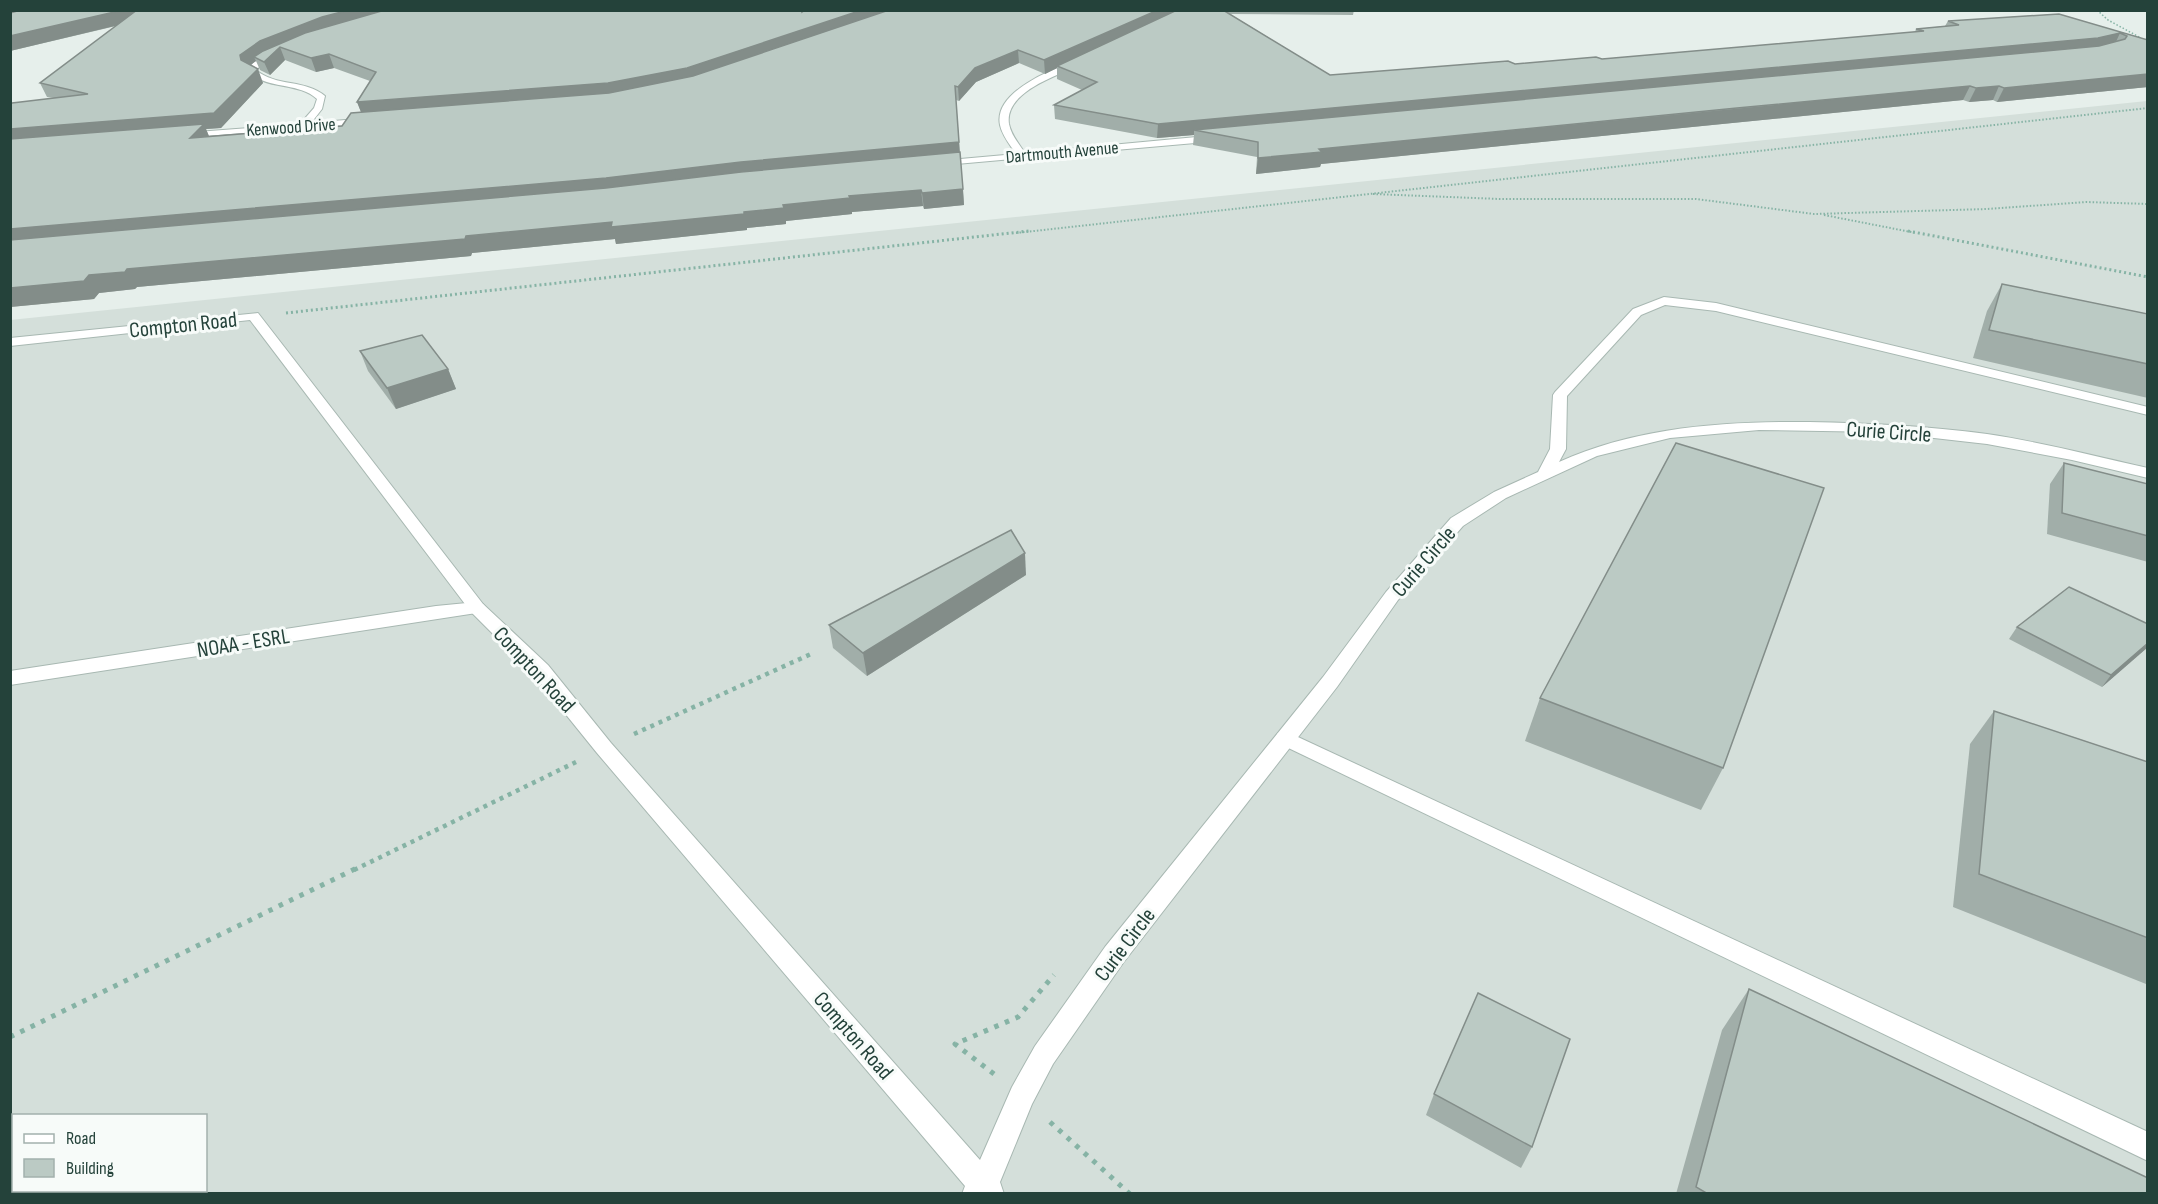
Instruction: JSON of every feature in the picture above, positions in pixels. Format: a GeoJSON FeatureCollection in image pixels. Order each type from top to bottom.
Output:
{"type":"FeatureCollection","features":[{"type":"Feature","properties":{"kind":"street"},"geometry":{"type":"LineString","coordinates":[[290,48],[260,61],[251,70],[269,80],[315,90],[322,98],[318,109],[303,126]]}},
{"type":"Feature","properties":{"kind":"street"},"geometry":{"type":"LineString","coordinates":[[1022,156],[1004,122],[1006,106],[1025,88],[1085,60]]}},
{"type":"Feature","properties":{"kind":"street","name":"Kenwood Drive"},"geometry":{"type":"LineString","coordinates":[[174,136],[374,121]]}},
{"type":"Feature","properties":{"kind":"street","name":"Dartmouth Avenue"},"geometry":{"type":"LineString","coordinates":[[929,165],[1222,137]]}},
{"type":"Feature","properties":{"kind":"street"},"geometry":{"type":"LineString","coordinates":[[1544,476],[1558,449],[1560,395],[1636,312],[1664,301],[1716,307],[2148,411]]}},
{"type":"Feature","properties":{"kind":"street","name":"Compton Road"},"geometry":{"type":"LineString","coordinates":[[10,342],[253,316],[477,609],[541,670],[604,748],[984,1191]]}},
{"type":"Feature","properties":{"kind":"street","name":"Curie Circle"},"geometry":{"type":"LineString","coordinates":[[984,1191],[1022,1096],[1044,1055],[1113,954],[1330,682],[1392,596],[1457,522],[1500,495],[1592,453],[1670,434],[1759,426],[1881,428],[1987,439],[2072,455],[2148,473]]}},
{"type":"Feature","properties":{"kind":"street","name":"NOAA - ESRL"},"geometry":{"type":"LineString","coordinates":[[10,678],[436,612],[477,609]]}},
{"type":"Feature","properties":{"kind":"street"},"geometry":{"type":"LineString","coordinates":[[1286,738],[2148,1147]]}},
{"type":"Feature","properties":{"kind":"path"},"geometry":{"type":"LineString","coordinates":[[2097,10],[2108,20],[2141,38],[2131,44]]}},
{"type":"Feature","properties":{"kind":"path"},"geometry":{"type":"LineString","coordinates":[[253,316],[2148,108]]}},
{"type":"Feature","properties":{"kind":"path"},"geometry":{"type":"LineString","coordinates":[[1358,193],[1500,199],[1696,199],[1814,214],[2148,277]]}},
{"type":"Feature","properties":{"kind":"path"},"geometry":{"type":"LineString","coordinates":[[1814,214],[1987,209],[2086,202],[2148,204]]}},
{"type":"Feature","properties":{"kind":"path"},"geometry":{"type":"LineString","coordinates":[[10,1037],[604,748],[811,654]]}},
{"type":"Feature","properties":{"kind":"path"},"geometry":{"type":"LineString","coordinates":[[1056,972],[1018,1017],[955,1044],[1022,1096],[1130,1194]]}},
{"type":"Feature","properties":{"kind":"shaded area"},"geometry":{"type":"Polygon","coordinates":[[[2147,101],[2147,1193],[11,1193],[10,320],[2147,101]]]}},
{"type":"Feature","properties":{"kind":"building"},"geometry":{"type":"Polygon","coordinates":[[[21,10],[123,10],[10,36],[10,13],[21,10]]]}},
{"type":"Feature","properties":{"kind":"building"},"geometry":{"type":"Polygon","coordinates":[[[137,10],[349,10],[322,17],[260,41],[240,55],[241,60],[258,69],[214,113],[10,129],[10,104],[12,103],[88,94],[40,83],[137,10]]]}},
{"type":"Feature","properties":{"kind":"building"},"geometry":{"type":"Polygon","coordinates":[[[385,10],[802,10],[802,12],[805,10],[862,10],[687,68],[608,83],[357,102],[376,72],[329,54],[311,58],[280,47],[264,62],[254,57],[305,33],[385,10]]]}},
{"type":"Feature","properties":{"kind":"building"},"geometry":{"type":"Polygon","coordinates":[[[889,10],[1158,10],[1044,60],[1018,50],[975,68],[958,87],[955,86],[959,142],[741,162],[606,178],[10,229],[10,139],[204,124],[190,138],[342,126],[351,113],[609,93],[693,76],[889,10]]]}},
{"type":"Feature","properties":{"kind":"building"},"geometry":{"type":"Polygon","coordinates":[[[1177,10],[1223,10],[1330,75],[1508,61],[1515,64],[1596,57],[1602,59],[1924,31],[1916,29],[1959,25],[1948,21],[2059,14],[2148,40],[2148,74],[2004,88],[1970,86],[1319,149],[1322,152],[1258,158],[1258,142],[1194,130],[2099,46],[2125,39],[2127,36],[2120,33],[2098,38],[1158,124],[1054,105],[1097,82],[1057,66],[1177,10]]]}},
{"type":"Feature","properties":{"kind":"building"},"geometry":{"type":"Polygon","coordinates":[[[960,152],[963,189],[849,196],[850,198],[783,205],[784,208],[744,212],[744,214],[611,227],[612,222],[466,236],[465,239],[127,269],[125,272],[89,275],[84,281],[10,288],[10,240],[606,188],[741,172],[960,152]]]}},
{"type":"Feature","properties":{"kind":"building"},"geometry":{"type":"Polygon","coordinates":[[[2002,284],[2148,314],[2148,364],[1989,330],[2002,284]]]}},
{"type":"Feature","properties":{"kind":"building"},"geometry":{"type":"Polygon","coordinates":[[[422,335],[448,369],[387,388],[360,351],[422,335]]]}},
{"type":"Feature","properties":{"kind":"building"},"geometry":{"type":"Polygon","coordinates":[[[1676,443],[1824,488],[1723,768],[1540,698],[1676,443]]]}},
{"type":"Feature","properties":{"kind":"building"},"geometry":{"type":"Polygon","coordinates":[[[2064,463],[2148,484],[2148,536],[2062,513],[2064,463]]]}},
{"type":"Feature","properties":{"kind":"building"},"geometry":{"type":"Polygon","coordinates":[[[1011,530],[1025,553],[863,653],[829,625],[1011,530]]]}},
{"type":"Feature","properties":{"kind":"building"},"geometry":{"type":"Polygon","coordinates":[[[2069,587],[2148,624],[2148,643],[2111,675],[2017,627],[2069,587]]]}},
{"type":"Feature","properties":{"kind":"building"},"geometry":{"type":"Polygon","coordinates":[[[1994,711],[2148,762],[2148,938],[1979,874],[1994,711]]]}},
{"type":"Feature","properties":{"kind":"building"},"geometry":{"type":"Polygon","coordinates":[[[1749,989],[2148,1178],[2148,1194],[1708,1194],[1696,1187],[1749,989]]]}},
{"type":"Feature","properties":{"kind":"building"},"geometry":{"type":"Polygon","coordinates":[[[1478,993],[1570,1039],[1532,1147],[1434,1094],[1478,993]]]}}]}
